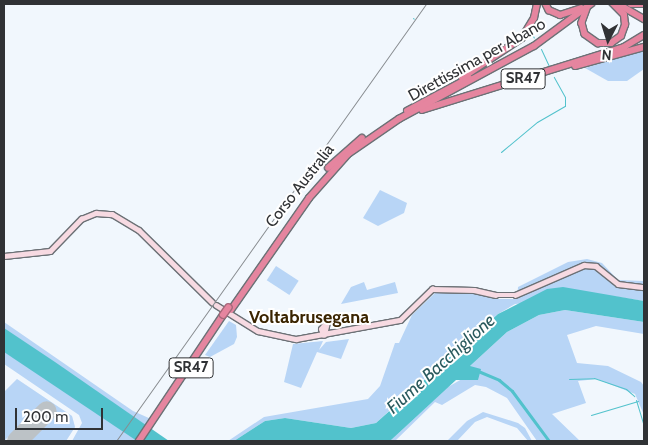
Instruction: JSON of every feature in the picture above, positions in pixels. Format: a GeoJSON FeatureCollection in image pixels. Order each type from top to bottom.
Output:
{"type":"FeatureCollection","features":[{"type":"Feature","properties":{"kind":"highway","name":"SR47"},"geometry":{"type":"LineString","coordinates":[[430,97],[522,38],[534,18],[537,4]]}},
{"type":"Feature","properties":{"kind":"highway"},"geometry":{"type":"LineString","coordinates":[[546,4],[549,10],[560,16],[583,6]]}},
{"type":"Feature","properties":{"kind":"highway"},"geometry":{"type":"LineString","coordinates":[[591,4],[583,18],[583,30],[589,38],[602,44],[615,41],[624,29],[624,15],[613,4]]}},
{"type":"Feature","properties":{"kind":"highway","name":"Direttissima per Abano"},"geometry":{"type":"LineString","coordinates":[[399,119],[534,46],[591,4]]}},
{"type":"Feature","properties":{"kind":"highway"},"geometry":{"type":"LineString","coordinates":[[618,4],[644,19]]}},
{"type":"Feature","properties":{"kind":"highway"},"geometry":{"type":"LineString","coordinates":[[625,4],[644,15]]}},
{"type":"Feature","properties":{"kind":"highway"},"geometry":{"type":"LineString","coordinates":[[631,4],[643,4]]}},
{"type":"Feature","properties":{"kind":"highway","name":"Corso Australia"},"geometry":{"type":"LineString","coordinates":[[230,309],[306,195],[336,160],[368,134],[430,97],[535,42],[583,6]]}},
{"type":"Feature","properties":{"kind":"highway","name":"SR47"},"geometry":{"type":"LineString","coordinates":[[399,119],[624,47],[644,35]]}},
{"type":"Feature","properties":{"kind":"highway"},"geometry":{"type":"LineString","coordinates":[[546,73],[644,47]]}},
{"type":"Feature","properties":{"kind":"highway","name":"Corso Australia"},"geometry":{"type":"LineString","coordinates":[[139,441],[225,316],[328,174],[370,137],[399,119]]}},
{"type":"Feature","properties":{"kind":"highway","name":"Corso Australia"},"geometry":{"type":"LineString","coordinates":[[144,441],[155,419]]}},
{"type":"Feature","properties":{"kind":"street"},"geometry":{"type":"LineString","coordinates":[[4,256],[50,252],[81,219],[96,213],[112,214],[139,230],[214,304],[244,324],[271,336],[296,340],[393,322],[404,318],[425,293],[435,289],[515,295],[587,264],[596,266],[618,284],[644,287]]}},
{"type":"Feature","properties":{"kind":"street"},"geometry":{"type":"LineString","coordinates":[[324,335],[321,329],[327,322],[327,328],[334,333]]}},
{"type":"Feature","properties":{"kind":"shaded area"},"geometry":{"type":"Polygon","coordinates":[[[644,50],[644,69],[627,81],[608,81],[585,68],[644,50]]]}},
{"type":"Feature","properties":{"kind":"shaded area"},"geometry":{"type":"Polygon","coordinates":[[[380,190],[407,203],[404,213],[378,226],[363,218],[380,190]]]}},
{"type":"Feature","properties":{"kind":"shaded area"},"geometry":{"type":"Polygon","coordinates":[[[587,259],[602,263],[618,280],[644,281],[644,301],[612,296],[515,304],[498,314],[451,354],[376,423],[351,428],[285,418],[265,421],[234,441],[228,441],[264,417],[368,399],[380,386],[395,343],[399,343],[412,315],[435,293],[476,292],[493,299],[517,299],[518,287],[568,262],[587,259]]]}},
{"type":"Feature","properties":{"kind":"shaded area"},"geometry":{"type":"Polygon","coordinates":[[[276,266],[299,281],[289,295],[267,280],[276,266]]]}},
{"type":"Feature","properties":{"kind":"shaded area"},"geometry":{"type":"Polygon","coordinates":[[[364,282],[367,290],[395,282],[398,293],[341,304],[351,287],[364,282]]]}},
{"type":"Feature","properties":{"kind":"shaded area"},"geometry":{"type":"Polygon","coordinates":[[[563,287],[644,301],[644,322],[565,310],[539,315],[507,332],[470,366],[481,369],[478,380],[456,380],[390,441],[234,441],[265,421],[285,418],[351,428],[376,423],[498,314],[547,289],[563,287]]]}},
{"type":"Feature","properties":{"kind":"shaded area"},"geometry":{"type":"Polygon","coordinates":[[[565,310],[644,322],[644,334],[596,326],[567,335],[577,363],[608,366],[641,382],[644,386],[644,415],[635,394],[597,379],[578,381],[586,403],[552,414],[580,441],[537,441],[507,398],[486,387],[475,385],[442,405],[435,402],[395,441],[390,441],[448,387],[462,379],[470,366],[507,332],[539,315],[565,310]]]}},
{"type":"Feature","properties":{"kind":"shaded area"},"geometry":{"type":"Polygon","coordinates":[[[229,321],[236,325],[237,337],[234,344],[210,357],[205,355],[229,321]]]}},
{"type":"Feature","properties":{"kind":"shaded area"},"geometry":{"type":"Polygon","coordinates":[[[4,322],[133,411],[151,419],[137,441],[72,441],[82,423],[79,415],[4,364],[4,322]]]}},
{"type":"Feature","properties":{"kind":"shaded area"},"geometry":{"type":"Polygon","coordinates":[[[4,328],[169,441],[137,441],[4,352],[4,328]]]}},
{"type":"Feature","properties":{"kind":"shaded area"},"geometry":{"type":"Polygon","coordinates":[[[349,339],[341,359],[317,352],[301,388],[284,382],[293,344],[323,341],[319,350],[326,342],[349,339]]]}},
{"type":"Feature","properties":{"kind":"shaded area"},"geometry":{"type":"Polygon","coordinates":[[[17,379],[72,416],[75,427],[66,441],[4,441],[4,392],[17,379]]]}},
{"type":"Feature","properties":{"kind":"shaded area"},"geometry":{"type":"Polygon","coordinates":[[[17,379],[72,416],[75,427],[66,441],[29,441],[55,415],[43,402],[4,441],[4,392],[17,379]]]}},
{"type":"Feature","properties":{"kind":"shaded area"},"geometry":{"type":"Polygon","coordinates":[[[483,412],[518,423],[525,428],[532,441],[528,441],[517,428],[487,417],[475,422],[457,441],[447,441],[467,421],[483,412]]]}},
{"type":"Feature","properties":{"kind":"waterway"},"geometry":{"type":"LineString","coordinates":[[532,34],[534,38]]}},
{"type":"Feature","properties":{"kind":"waterway"},"geometry":{"type":"LineString","coordinates":[[541,49],[549,66]]}},
{"type":"Feature","properties":{"kind":"waterway"},"geometry":{"type":"LineString","coordinates":[[501,152],[537,122],[565,106],[565,97],[554,77]]}},
{"type":"Feature","properties":{"kind":"waterway"},"geometry":{"type":"LineString","coordinates":[[478,371],[499,380],[512,391],[549,441]]}},
{"type":"Feature","properties":{"kind":"waterway"},"geometry":{"type":"LineString","coordinates":[[569,379],[594,378],[626,389],[634,396]]}},
{"type":"Feature","properties":{"kind":"waterway"},"geometry":{"type":"LineString","coordinates":[[636,400],[644,426]]}},
{"type":"Feature","properties":{"kind":"waterway"},"geometry":{"type":"LineString","coordinates":[[591,415],[638,401]]}},
{"type":"Feature","properties":{"kind":"runway"},"geometry":{"type":"LineString","coordinates":[[17,441],[47,411]]}},
{"type":"Feature","properties":{"kind":"railway"},"geometry":{"type":"LineString","coordinates":[[116,441],[426,4]]}},
{"type":"Feature","properties":{"kind":"district","name":"Voltabrusegana"},"geometry":{"type":"Point","coordinates":[309,317]}},
{"type":"Feature","properties":{"kind":"water label","name":"Fiume Bacchiglione"},"geometry":{"type":"Point","coordinates":[441,364]}}]}
